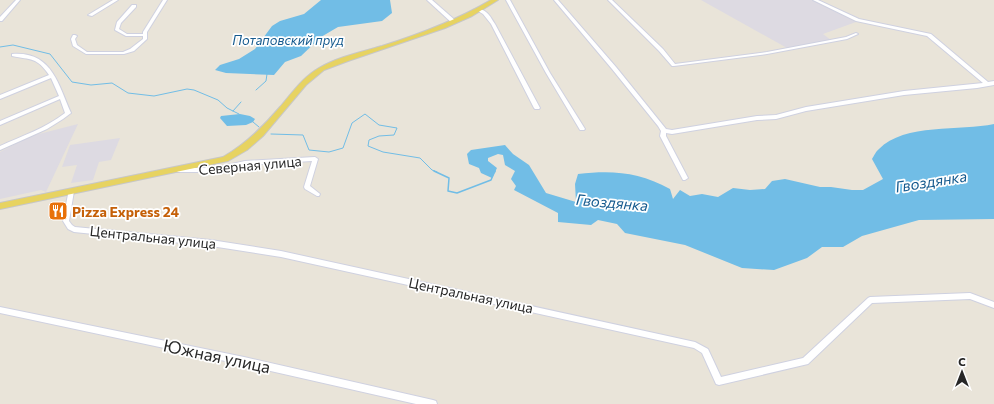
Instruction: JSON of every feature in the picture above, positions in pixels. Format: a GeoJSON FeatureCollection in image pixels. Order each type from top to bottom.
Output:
{"type":"FeatureCollection","features":[{"type":"Feature","properties":{"kind":"main road"},"geometry":{"type":"LineString","coordinates":[[0,206],[225,159],[243,149],[261,133],[304,83],[321,70],[348,59],[428,33],[480,10],[496,0]]}},
{"type":"Feature","properties":{"kind":"street"},"geometry":{"type":"LineString","coordinates":[[0,20],[18,0]]}},
{"type":"Feature","properties":{"kind":"street"},"geometry":{"type":"LineString","coordinates":[[90,15],[116,0]]}},
{"type":"Feature","properties":{"kind":"street"},"geometry":{"type":"LineString","coordinates":[[75,36],[73,39],[75,46],[86,52],[128,52],[145,39],[145,35],[165,0]]}},
{"type":"Feature","properties":{"kind":"street"},"geometry":{"type":"LineString","coordinates":[[429,0],[454,22]]}},
{"type":"Feature","properties":{"kind":"street"},"geometry":{"type":"LineString","coordinates":[[508,0],[548,74],[582,129]]}},
{"type":"Feature","properties":{"kind":"street"},"geometry":{"type":"LineString","coordinates":[[556,0],[664,130],[672,132],[757,118],[776,117],[806,109],[904,93],[994,84]]}},
{"type":"Feature","properties":{"kind":"street"},"geometry":{"type":"LineString","coordinates":[[610,0],[661,50],[674,65],[767,53],[847,38],[856,34]]}},
{"type":"Feature","properties":{"kind":"street"},"geometry":{"type":"LineString","coordinates":[[815,0],[858,20],[928,35],[987,84]]}},
{"type":"Feature","properties":{"kind":"street"},"geometry":{"type":"LineString","coordinates":[[134,6],[119,23],[117,30],[126,35],[145,35]]}},
{"type":"Feature","properties":{"kind":"street"},"geometry":{"type":"LineString","coordinates":[[480,10],[485,13],[493,24],[537,108]]}},
{"type":"Feature","properties":{"kind":"street"},"geometry":{"type":"LineString","coordinates":[[0,148],[64,117],[68,113],[52,76],[44,65],[34,58],[14,55]]}},
{"type":"Feature","properties":{"kind":"street"},"geometry":{"type":"LineString","coordinates":[[0,97],[52,76]]}},
{"type":"Feature","properties":{"kind":"street"},"geometry":{"type":"LineString","coordinates":[[0,123],[60,97]]}},
{"type":"Feature","properties":{"kind":"street"},"geometry":{"type":"LineString","coordinates":[[664,130],[663,136],[685,178]]}},
{"type":"Feature","properties":{"kind":"street","name":"Северная улица"},"geometry":{"type":"LineString","coordinates":[[168,170],[214,170],[245,163],[315,159],[307,186],[317,194]]}},
{"type":"Feature","properties":{"kind":"street","name":"Центральная улица"},"geometry":{"type":"LineString","coordinates":[[71,191],[66,221],[70,227],[74,229],[211,243],[281,254],[695,345],[705,351],[719,381],[805,361],[870,300],[970,296],[994,305]]}},
{"type":"Feature","properties":{"kind":"street","name":"Южная улица"},"geometry":{"type":"LineString","coordinates":[[0,310],[244,361],[433,404]]}},
{"type":"Feature","properties":{"kind":"shaded area"},"geometry":{"type":"Polygon","coordinates":[[[701,0],[813,0],[856,22],[823,34],[831,40],[787,48],[701,0]]]}},
{"type":"Feature","properties":{"kind":"shaded area"},"geometry":{"type":"Polygon","coordinates":[[[78,124],[46,192],[41,190],[0,199],[0,152],[31,136],[78,124]]]}},
{"type":"Feature","properties":{"kind":"shaded area"},"geometry":{"type":"Polygon","coordinates":[[[120,138],[111,160],[99,162],[93,180],[71,183],[77,165],[62,167],[70,145],[120,138]]]}},
{"type":"Feature","properties":{"kind":"water","name":"Потаповский пруд"},"geometry":{"type":"Polygon","coordinates":[[[321,0],[390,0],[392,13],[382,21],[338,27],[321,37],[301,56],[285,62],[274,75],[226,73],[215,70],[220,65],[239,59],[255,49],[272,26],[280,21],[304,14],[321,0]]]}},
{"type":"Feature","properties":{"kind":"water"},"geometry":{"type":"Polygon","coordinates":[[[240,114],[250,116],[255,119],[253,122],[246,125],[227,126],[220,118],[221,116],[240,114]]]}},
{"type":"Feature","properties":{"kind":"water"},"geometry":{"type":"Polygon","coordinates":[[[994,124],[994,219],[919,220],[862,236],[843,247],[822,247],[807,258],[774,270],[742,268],[685,245],[625,233],[617,224],[598,220],[591,225],[558,222],[558,213],[514,190],[516,186],[511,179],[515,171],[505,165],[503,155],[498,154],[488,158],[488,161],[497,168],[492,178],[481,173],[479,168],[469,164],[467,154],[471,150],[505,145],[513,154],[529,165],[546,193],[576,202],[575,184],[578,174],[603,172],[626,174],[659,183],[670,189],[673,199],[680,190],[690,196],[702,194],[718,197],[733,188],[750,190],[765,189],[772,181],[785,179],[820,187],[863,190],[883,179],[872,159],[878,150],[890,141],[903,135],[934,129],[994,124]]]}},
{"type":"Feature","properties":{"kind":"waterway"},"geometry":{"type":"LineString","coordinates":[[0,47],[13,45],[50,54],[72,82],[91,85],[112,83],[128,93],[154,96],[187,89],[194,90],[218,100],[233,111]]}},
{"type":"Feature","properties":{"kind":"waterway","name":"Гвоздянка"},"geometry":{"type":"LineString","coordinates":[[256,90],[266,81],[267,74]]}},
{"type":"Feature","properties":{"kind":"waterway","name":"Гвоздянка"},"geometry":{"type":"LineString","coordinates":[[233,111],[241,102]]}},
{"type":"Feature","properties":{"kind":"waterway","name":"Гвоздянка"},"geometry":{"type":"LineString","coordinates":[[233,111],[239,114]]}},
{"type":"Feature","properties":{"kind":"waterway","name":"Гвоздянка"},"geometry":{"type":"LineString","coordinates":[[271,134],[303,135],[309,150],[329,152],[343,148],[352,123],[365,114],[379,125],[397,128],[394,135],[379,136],[369,140],[368,146],[383,152],[420,158],[432,170],[437,172]]}},
{"type":"Feature","properties":{"kind":"waterway","name":"Гвоздянка"},"geometry":{"type":"LineString","coordinates":[[253,122],[259,127]]}},
{"type":"Feature","properties":{"kind":"waterway","name":"Гвоздянка"},"geometry":{"type":"LineString","coordinates":[[434,171],[449,178],[448,191],[457,193],[491,180],[495,171]]}},
{"type":"Feature","properties":{"kind":"place","name":"Pizza Express 24"},"geometry":{"type":"Point","coordinates":[58,211]}}]}
